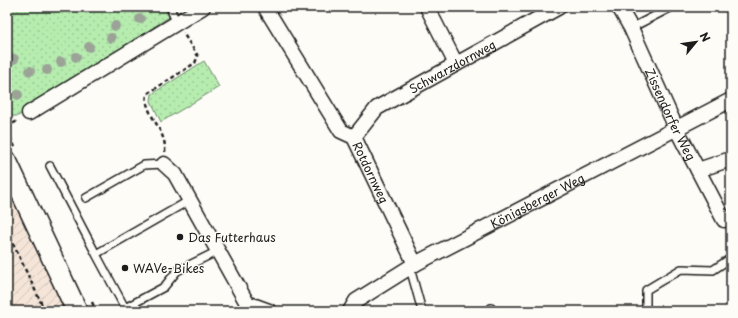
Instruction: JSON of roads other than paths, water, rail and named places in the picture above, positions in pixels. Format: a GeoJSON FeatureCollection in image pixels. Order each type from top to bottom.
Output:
{"type":"FeatureCollection","features":[{"type":"Feature","properties":{"kind":"main road"},"geometry":{"type":"LineString","coordinates":[[7,162],[77,311]]}},
{"type":"Feature","properties":{"kind":"street"},"geometry":{"type":"LineString","coordinates":[[30,113],[176,22],[203,7]]}},
{"type":"Feature","properties":{"kind":"street","name":"Rotdornweg"},"geometry":{"type":"LineString","coordinates":[[265,7],[341,131],[354,137],[412,266]]}},
{"type":"Feature","properties":{"kind":"street"},"geometry":{"type":"LineString","coordinates":[[427,7],[456,64]]}},
{"type":"Feature","properties":{"kind":"street","name":"Schwarzdornweg"},"geometry":{"type":"LineString","coordinates":[[354,137],[377,108],[559,7]]}},
{"type":"Feature","properties":{"kind":"street","name":"Zissendorfer Weg"},"geometry":{"type":"LineString","coordinates":[[619,7],[631,28],[677,130],[724,220]]}},
{"type":"Feature","properties":{"kind":"street","name":"Königsberger Weg"},"geometry":{"type":"LineString","coordinates":[[350,311],[356,301],[412,266],[677,130],[731,100]]}},
{"type":"Feature","properties":{"kind":"street"},"geometry":{"type":"LineString","coordinates":[[698,170],[731,159]]}},
{"type":"Feature","properties":{"kind":"street"},"geometry":{"type":"LineString","coordinates":[[164,164],[175,174],[247,303],[269,311]]}},
{"type":"Feature","properties":{"kind":"lane"},"geometry":{"type":"LineString","coordinates":[[170,7],[176,22]]}},
{"type":"Feature","properties":{"kind":"lane"},"geometry":{"type":"LineString","coordinates":[[631,28],[672,7]]}},
{"type":"Feature","properties":{"kind":"lane"},"geometry":{"type":"LineString","coordinates":[[86,198],[144,165],[164,164]]}},
{"type":"Feature","properties":{"kind":"lane"},"geometry":{"type":"LineString","coordinates":[[50,166],[125,308],[164,287],[177,271],[218,250]]}},
{"type":"Feature","properties":{"kind":"lane"},"geometry":{"type":"LineString","coordinates":[[96,254],[190,200]]}},
{"type":"Feature","properties":{"kind":"lane"},"geometry":{"type":"LineString","coordinates":[[646,311],[646,290],[682,269],[713,270],[731,258]]}},
{"type":"Feature","properties":{"kind":"lane"},"geometry":{"type":"LineString","coordinates":[[412,266],[422,311]]}},
{"type":"Feature","properties":{"kind":"place","name":"Das Futterhaus"},"geometry":{"type":"Point","coordinates":[180,237]}},
{"type":"Feature","properties":{"kind":"place","name":"WAVe-Bikes"},"geometry":{"type":"Point","coordinates":[125,268]}}]}
